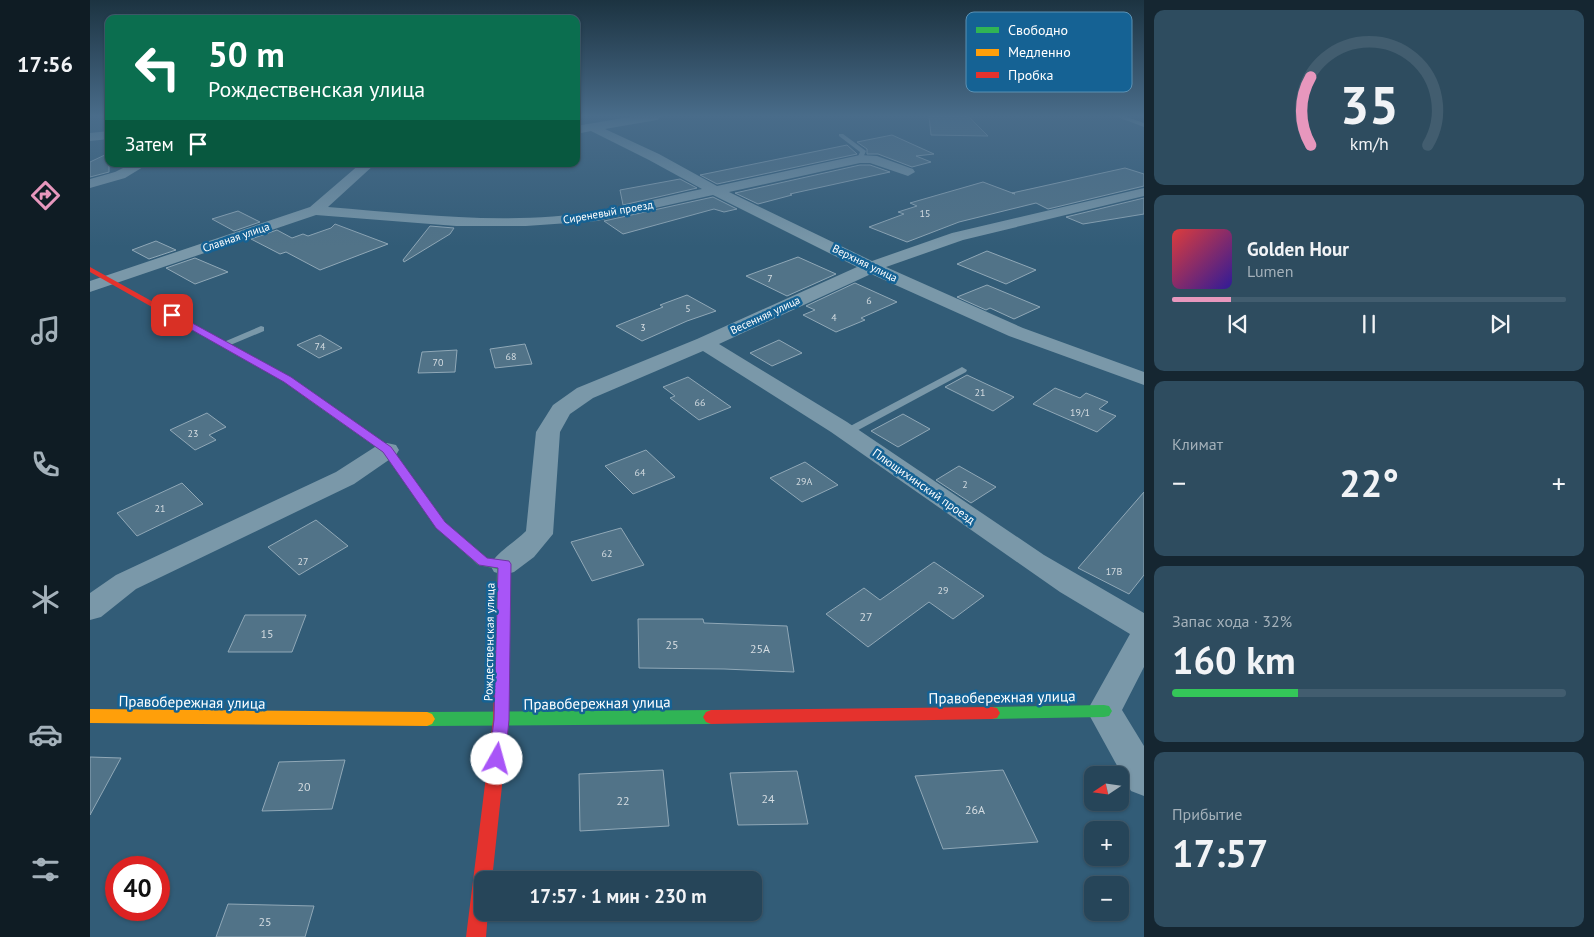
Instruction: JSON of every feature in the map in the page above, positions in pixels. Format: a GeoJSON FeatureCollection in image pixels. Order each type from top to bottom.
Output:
{"type":"FeatureCollection","features":[{"type":"Feature","properties":{"kind":"street","name":"Верхняя улица"},"geometry":{"type":"LineString","coordinates":[[659,160],[714,190],[871,267],[1023,335],[1144,379]]}},
{"type":"Feature","properties":{"kind":"street","name":"Сиреневый проезд"},"geometry":{"type":"LineString","coordinates":[[315,210],[440,221],[539,222],[597,216],[857,160]]}},
{"type":"Feature","properties":{"kind":"street"},"geometry":{"type":"LineString","coordinates":[[874,160],[908,172]]}},
{"type":"Feature","properties":{"kind":"street"},"geometry":{"type":"LineString","coordinates":[[90,184],[120,176],[136,167]]}},
{"type":"Feature","properties":{"kind":"street","name":"Славная улица"},"geometry":{"type":"LineString","coordinates":[[90,287],[315,210],[365,167]]}},
{"type":"Feature","properties":{"kind":"street","name":"Весенняя улица"},"geometry":{"type":"LineString","coordinates":[[504,564],[524,550],[540,534],[548,432],[561,410],[584,392],[704,343],[871,267],[958,236],[1144,192]]}},
{"type":"Feature","properties":{"kind":"street"},"geometry":{"type":"LineString","coordinates":[[90,269],[288,380],[387,450],[441,525],[483,562],[504,564]]}},
{"type":"Feature","properties":{"kind":"street","name":"Плющихинский проезд"},"geometry":{"type":"LineString","coordinates":[[704,343],[845,432],[1103,606],[1144,627]]}},
{"type":"Feature","properties":{"kind":"street"},"geometry":{"type":"LineString","coordinates":[[90,609],[126,582],[345,478],[387,450]]}},
{"type":"Feature","properties":{"kind":"street","name":"Рождественская улица"},"geometry":{"type":"LineString","coordinates":[[476,937],[501,720],[504,564]]}},
{"type":"Feature","properties":{"kind":"street"},"geometry":{"type":"LineString","coordinates":[[1144,637],[1104,711],[1144,779]]}},
{"type":"Feature","properties":{"kind":"street","name":"Правобережная улица"},"geometry":{"type":"LineString","coordinates":[[90,716],[501,720],[1104,711]]}},
{"type":"Feature","properties":{"kind":"lane"},"geometry":{"type":"LineString","coordinates":[[224,344],[261,329]]}},
{"type":"Feature","properties":{"kind":"lane"},"geometry":{"type":"LineString","coordinates":[[845,432],[962,370]]}},
{"type":"Feature","properties":{"kind":"building"},"geometry":{"type":"Polygon","coordinates":[[[95,160],[105,160],[105,167],[109,167],[109,172],[90,177],[90,162],[95,160]]]}},
{"type":"Feature","properties":{"kind":"building"},"geometry":{"type":"Polygon","coordinates":[[[775,160],[830,160],[717,184],[700,175],[775,160]]]}},
{"type":"Feature","properties":{"kind":"building"},"geometry":{"type":"Polygon","coordinates":[[[893,160],[925,160],[931,162],[912,167],[893,160]]]}},
{"type":"Feature","properties":{"kind":"building"},"geometry":{"type":"Polygon","coordinates":[[[860,165],[870,165],[890,172],[790,194],[792,195],[758,204],[735,193],[860,165]]]}},
{"type":"Feature","properties":{"kind":"building"},"geometry":{"type":"Polygon","coordinates":[[[1125,168],[1144,174],[1144,186],[1048,209],[1036,203],[959,222],[907,242],[869,227],[904,214],[898,212],[917,206],[910,203],[983,182],[1012,193],[1125,168]]]}},
{"type":"Feature","properties":{"kind":"building"},"geometry":{"type":"Polygon","coordinates":[[[680,179],[697,188],[623,205],[620,190],[680,179]]]}},
{"type":"Feature","properties":{"kind":"building"},"geometry":{"type":"Polygon","coordinates":[[[713,197],[737,209],[724,212],[714,209],[623,234],[604,221],[713,197]]]}},
{"type":"Feature","properties":{"kind":"building"},"geometry":{"type":"Polygon","coordinates":[[[1144,198],[1144,214],[1083,224],[1066,217],[1144,198]]]}},
{"type":"Feature","properties":{"kind":"building"},"geometry":{"type":"Polygon","coordinates":[[[238,211],[260,222],[234,231],[212,219],[238,211]]]}},
{"type":"Feature","properties":{"kind":"building"},"geometry":{"type":"Polygon","coordinates":[[[335,224],[388,244],[320,270],[286,252],[280,254],[251,239],[277,230],[292,238],[303,234],[308,236],[331,228],[335,224]]]}},
{"type":"Feature","properties":{"kind":"building"},"geometry":{"type":"Polygon","coordinates":[[[430,226],[454,228],[450,234],[404,262],[403,260],[430,226]]]}},
{"type":"Feature","properties":{"kind":"building"},"geometry":{"type":"Polygon","coordinates":[[[156,241],[176,250],[149,259],[132,250],[156,241]]]}},
{"type":"Feature","properties":{"kind":"building"},"geometry":{"type":"Polygon","coordinates":[[[987,251],[1036,270],[1006,284],[957,264],[987,251]]]}},
{"type":"Feature","properties":{"kind":"building"},"geometry":{"type":"Polygon","coordinates":[[[798,257],[836,274],[787,296],[746,276],[798,257]]]}},
{"type":"Feature","properties":{"kind":"building"},"geometry":{"type":"Polygon","coordinates":[[[195,258],[228,272],[195,284],[166,268],[195,258]]]}},
{"type":"Feature","properties":{"kind":"building"},"geometry":{"type":"Polygon","coordinates":[[[855,283],[897,302],[861,318],[865,320],[836,332],[803,315],[815,310],[806,306],[855,283]]]}},
{"type":"Feature","properties":{"kind":"building"},"geometry":{"type":"Polygon","coordinates":[[[987,285],[1040,307],[1014,319],[990,308],[986,310],[957,297],[987,285]]]}},
{"type":"Feature","properties":{"kind":"building"},"geometry":{"type":"Polygon","coordinates":[[[687,295],[716,311],[687,321],[642,341],[616,326],[663,307],[660,305],[687,295]]]}},
{"type":"Feature","properties":{"kind":"building"},"geometry":{"type":"Polygon","coordinates":[[[320,335],[342,348],[319,358],[297,345],[320,335]]]}},
{"type":"Feature","properties":{"kind":"building"},"geometry":{"type":"Polygon","coordinates":[[[779,340],[802,353],[772,366],[750,353],[779,340]]]}},
{"type":"Feature","properties":{"kind":"building"},"geometry":{"type":"Polygon","coordinates":[[[525,344],[532,364],[495,368],[490,349],[525,344]]]}},
{"type":"Feature","properties":{"kind":"building"},"geometry":{"type":"Polygon","coordinates":[[[457,350],[455,372],[418,373],[422,352],[457,350]]]}},
{"type":"Feature","properties":{"kind":"building"},"geometry":{"type":"Polygon","coordinates":[[[967,375],[1014,397],[993,411],[945,387],[967,375]]]}},
{"type":"Feature","properties":{"kind":"building"},"geometry":{"type":"Polygon","coordinates":[[[688,377],[731,407],[699,420],[670,398],[675,396],[663,387],[688,377]]]}},
{"type":"Feature","properties":{"kind":"building"},"geometry":{"type":"Polygon","coordinates":[[[1055,388],[1080,398],[1086,393],[1108,402],[1099,409],[1116,416],[1097,432],[1033,404],[1055,388]]]}},
{"type":"Feature","properties":{"kind":"building"},"geometry":{"type":"Polygon","coordinates":[[[207,413],[226,427],[209,435],[216,440],[195,450],[170,430],[207,413]]]}},
{"type":"Feature","properties":{"kind":"building"},"geometry":{"type":"Polygon","coordinates":[[[903,414],[930,429],[898,447],[871,431],[903,414]]]}},
{"type":"Feature","properties":{"kind":"building"},"geometry":{"type":"Polygon","coordinates":[[[646,450],[675,477],[633,494],[605,466],[646,450]]]}},
{"type":"Feature","properties":{"kind":"building"},"geometry":{"type":"Polygon","coordinates":[[[805,462],[838,485],[802,502],[770,478],[805,462]]]}},
{"type":"Feature","properties":{"kind":"building"},"geometry":{"type":"Polygon","coordinates":[[[959,466],[996,487],[971,503],[936,480],[959,466]]]}},
{"type":"Feature","properties":{"kind":"building"},"geometry":{"type":"Polygon","coordinates":[[[182,483],[203,504],[137,536],[117,513],[182,483]]]}},
{"type":"Feature","properties":{"kind":"building"},"geometry":{"type":"Polygon","coordinates":[[[1144,492],[1144,575],[1129,594],[1078,568],[1144,492]]]}},
{"type":"Feature","properties":{"kind":"building"},"geometry":{"type":"Polygon","coordinates":[[[316,520],[348,546],[299,575],[268,547],[316,520]]]}},
{"type":"Feature","properties":{"kind":"building"},"geometry":{"type":"Polygon","coordinates":[[[621,528],[644,565],[592,581],[571,542],[621,528]]]}},
{"type":"Feature","properties":{"kind":"building"},"geometry":{"type":"Polygon","coordinates":[[[934,562],[984,596],[953,619],[929,602],[868,647],[826,614],[864,588],[880,600],[934,562]]]}},
{"type":"Feature","properties":{"kind":"building"},"geometry":{"type":"Polygon","coordinates":[[[245,615],[306,615],[292,652],[228,652],[245,615]]]}},
{"type":"Feature","properties":{"kind":"building"},"geometry":{"type":"Polygon","coordinates":[[[638,619],[703,619],[704,623],[787,626],[794,672],[639,668],[638,619]]]}},
{"type":"Feature","properties":{"kind":"building"},"geometry":{"type":"Polygon","coordinates":[[[90,757],[121,758],[90,815],[90,757]]]}},
{"type":"Feature","properties":{"kind":"building"},"geometry":{"type":"Polygon","coordinates":[[[345,760],[332,809],[262,811],[279,762],[345,760]]]}},
{"type":"Feature","properties":{"kind":"building"},"geometry":{"type":"Polygon","coordinates":[[[663,770],[669,826],[580,831],[579,774],[663,770]]]}},
{"type":"Feature","properties":{"kind":"building"},"geometry":{"type":"Polygon","coordinates":[[[1003,770],[1038,842],[943,849],[915,776],[1003,770]]]}},
{"type":"Feature","properties":{"kind":"building"},"geometry":{"type":"Polygon","coordinates":[[[797,771],[808,824],[738,825],[730,773],[797,771]]]}},
{"type":"Feature","properties":{"kind":"building"},"geometry":{"type":"Polygon","coordinates":[[[228,904],[314,906],[305,937],[216,937],[228,904]]]}},
{"type":"Feature","properties":{"kind":"traffic: fast"},"geometry":{"type":"LineString","coordinates":[[313,398],[387,450],[441,525],[483,562],[504,565],[502,659]]}},
{"type":"Feature","properties":{"kind":"traffic: fast"},"geometry":{"type":"LineString","coordinates":[[992,713],[1104,711]]}},
{"type":"Feature","properties":{"kind":"traffic: fast"},"geometry":{"type":"LineString","coordinates":[[427,719],[711,717]]}},
{"type":"Feature","properties":{"kind":"traffic: slow"},"geometry":{"type":"LineString","coordinates":[[90,716],[427,719]]}},
{"type":"Feature","properties":{"kind":"traffic: jam"},"geometry":{"type":"LineString","coordinates":[[90,269],[288,380],[313,398]]}},
{"type":"Feature","properties":{"kind":"traffic: jam"},"geometry":{"type":"LineString","coordinates":[[476,937],[501,720],[502,659]]}},
{"type":"Feature","properties":{"kind":"traffic: jam"},"geometry":{"type":"LineString","coordinates":[[711,717],[992,713]]}},
{"type":"Feature","properties":{"kind":"route"},"geometry":{"type":"LineString","coordinates":[[172,315],[288,380],[387,450],[441,525],[483,562],[504,564],[501,720],[497,759]]}}]}
